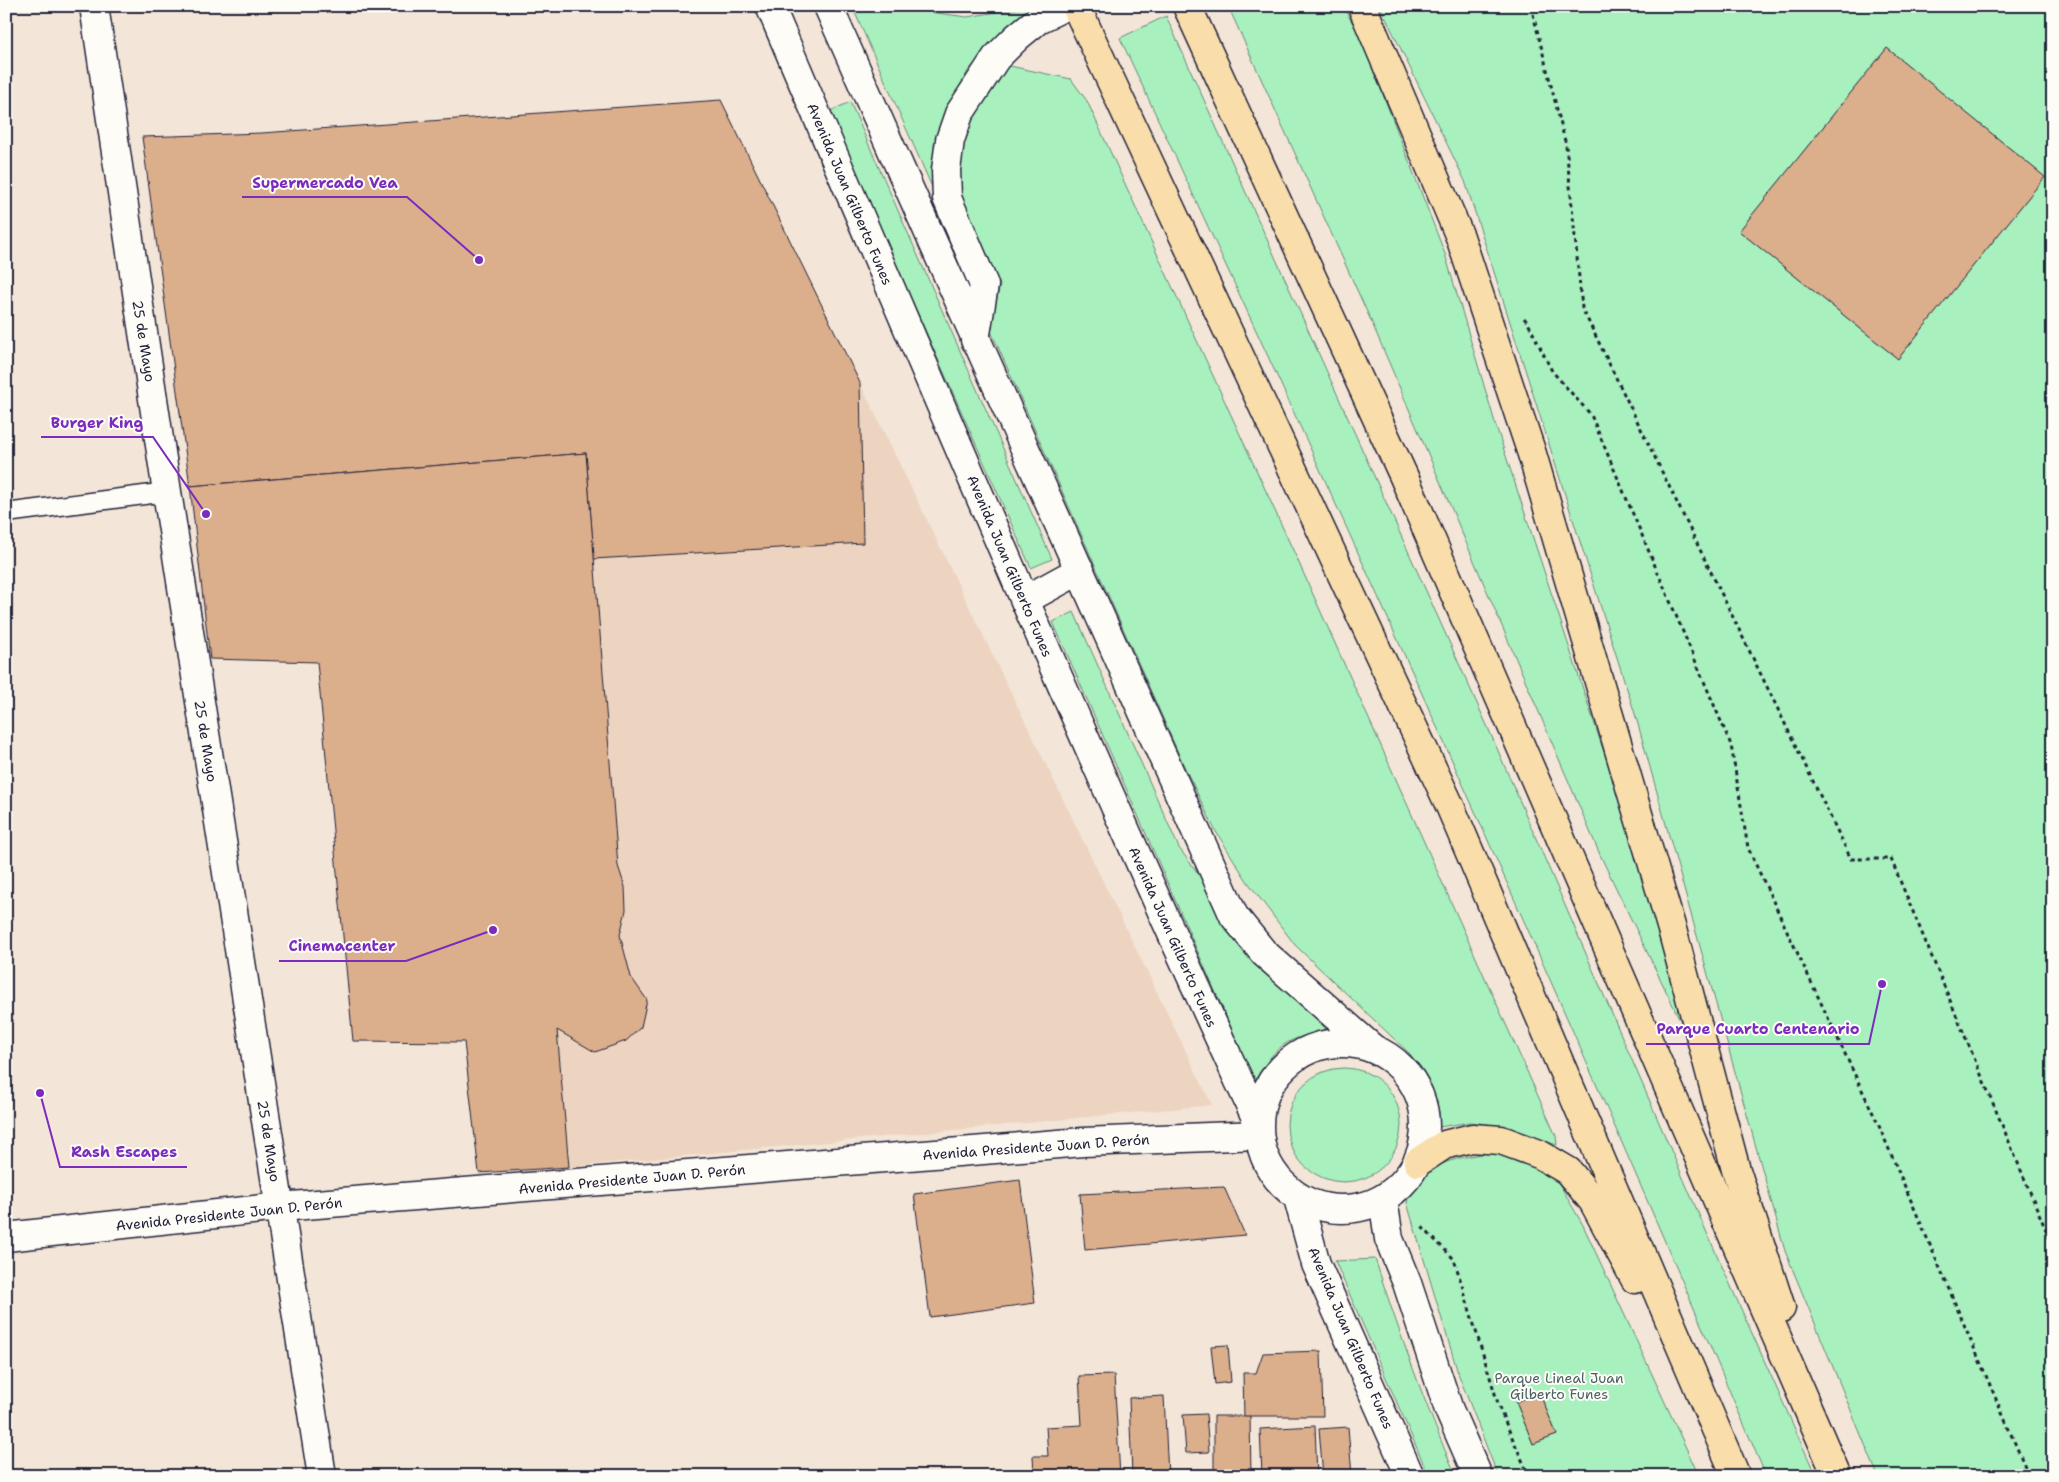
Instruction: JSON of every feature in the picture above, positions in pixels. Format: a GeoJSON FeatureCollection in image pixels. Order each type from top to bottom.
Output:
{"type":"FeatureCollection","features":[{"type":"Feature","properties":{"kind":"highway"},"geometry":{"type":"LineString","coordinates":[[1076,6],[1450,806],[1736,1476]]}},
{"type":"Feature","properties":{"kind":"highway"},"geometry":{"type":"LineString","coordinates":[[1362,6],[1393,75],[1460,237],[1532,454],[1673,933],[1736,1170],[1834,1470]]}},
{"type":"Feature","properties":{"kind":"highway"},"geometry":{"type":"LineString","coordinates":[[1191,14],[1404,477],[1834,1470]]}},
{"type":"Feature","properties":{"kind":"highway"},"geometry":{"type":"LineString","coordinates":[[1418,1162],[1444,1145],[1472,1138],[1501,1140],[1540,1154],[1568,1171],[1593,1201],[1718,1435]]}},
{"type":"Feature","properties":{"kind":"street","name":"25 de Mayo"},"geometry":{"type":"LineString","coordinates":[[94,6],[167,492],[322,1476]]}},
{"type":"Feature","properties":{"kind":"street","name":"Avenida Juan Gilberto Funes"},"geometry":{"type":"LineString","coordinates":[[770,6],[1024,600],[1259,1128]]}},
{"type":"Feature","properties":{"kind":"street"},"geometry":{"type":"LineString","coordinates":[[828,6],[975,340],[1234,916],[1264,954],[1372,1048],[1396,1062],[1414,1083],[1424,1108],[1425,1136],[1418,1162],[1403,1183],[1383,1199],[1362,1208],[1340,1210],[1318,1207],[1298,1198],[1281,1184],[1268,1167],[1260,1145],[1259,1128],[1264,1096],[1277,1073],[1296,1056],[1320,1045],[1347,1042],[1372,1048]]}},
{"type":"Feature","properties":{"kind":"street"},"geometry":{"type":"LineString","coordinates":[[975,340],[984,285],[947,198],[946,170],[950,140],[959,114],[996,58],[1017,36],[1039,19],[1065,6]]}},
{"type":"Feature","properties":{"kind":"street"},"geometry":{"type":"LineString","coordinates":[[1024,600],[1080,570]]}},
{"type":"Feature","properties":{"kind":"street","name":"Avenida Presidente Juan D. Perón"},"geometry":{"type":"LineString","coordinates":[[6,1237],[280,1207],[1259,1128]]}},
{"type":"Feature","properties":{"kind":"street","name":"Avenida Juan Gilberto Funes"},"geometry":{"type":"LineString","coordinates":[[1298,1198],[1316,1264],[1410,1476]]}},
{"type":"Feature","properties":{"kind":"street"},"geometry":{"type":"LineString","coordinates":[[1383,1199],[1389,1239],[1407,1283],[1449,1410],[1478,1476]]}},
{"type":"Feature","properties":{"kind":"lane"},"geometry":{"type":"LineString","coordinates":[[6,513],[167,492]]}},
{"type":"Feature","properties":{"kind":"path"},"geometry":{"type":"LineString","coordinates":[[1531,6],[1566,144],[1582,308],[1851,859],[1891,859],[2053,1248]]}},
{"type":"Feature","properties":{"kind":"path"},"geometry":{"type":"LineString","coordinates":[[1522,316],[1528,323],[1552,371],[1591,415],[1731,745],[1748,848],[1879,1126],[2029,1476]]}},
{"type":"Feature","properties":{"kind":"path"},"geometry":{"type":"LineString","coordinates":[[1421,1226],[1454,1259],[1500,1410],[1528,1476]]}},
{"type":"Feature","properties":{"kind":"shaded area"},"geometry":{"type":"Polygon","coordinates":[[[721,100],[1212,1105],[569,1167],[479,1173],[464,1042],[317,662],[210,659],[190,486],[142,137],[262,133],[721,100]]]}},
{"type":"Feature","properties":{"kind":"green space"},"geometry":{"type":"Polygon","coordinates":[[[852,6],[909,6],[922,11],[967,17],[1034,6],[1008,28],[968,71],[947,110],[936,196],[852,6]]]}},
{"type":"Feature","properties":{"kind":"green space"},"geometry":{"type":"Polygon","coordinates":[[[1228,6],[1343,6],[1361,38],[1445,254],[1496,426],[1637,852],[1684,1028],[1601,857],[1372,323],[1228,6]]]}},
{"type":"Feature","properties":{"kind":"green space"},"geometry":{"type":"Polygon","coordinates":[[[1380,6],[2053,6],[2053,1476],[1878,1476],[1785,1251],[1636,717],[1465,181],[1380,6]]]}},
{"type":"Feature","properties":{"kind":"green space"},"geometry":{"type":"Polygon","coordinates":[[[1166,16],[1489,730],[1703,1224],[1816,1476],[1766,1476],[1530,934],[1368,575],[1120,38],[1166,16]]]}},
{"type":"Feature","properties":{"kind":"green space"},"geometry":{"type":"Polygon","coordinates":[[[1005,65],[1071,79],[1087,101],[1298,561],[1556,1136],[1557,1145],[1501,1126],[1471,1122],[1439,1127],[1439,1112],[1432,1087],[1410,1054],[1295,945],[1247,881],[1215,830],[1185,768],[990,329],[1000,285],[960,193],[959,157],[967,119],[1005,65]]]}},
{"type":"Feature","properties":{"kind":"green space"},"geometry":{"type":"Polygon","coordinates":[[[850,102],[1052,559],[1031,568],[828,112],[850,102]]]}},
{"type":"Feature","properties":{"kind":"green space"},"geometry":{"type":"Polygon","coordinates":[[[1074,612],[1179,848],[1275,976],[1327,1030],[1302,1036],[1284,1045],[1269,1059],[1255,1082],[1053,622],[1074,612]]]}},
{"type":"Feature","properties":{"kind":"green space"},"geometry":{"type":"Polygon","coordinates":[[[1344,1068],[1366,1072],[1384,1085],[1397,1103],[1401,1125],[1397,1147],[1384,1165],[1366,1178],[1344,1182],[1322,1178],[1304,1165],[1291,1147],[1287,1125],[1291,1103],[1304,1085],[1322,1072],[1344,1068]]]}},
{"type":"Feature","properties":{"kind":"green space","name":"Parque Lineal Juan Gilberto Funes"},"geometry":{"type":"Polygon","coordinates":[[[1496,1152],[1520,1158],[1557,1180],[1583,1225],[1699,1476],[1498,1476],[1458,1373],[1407,1203],[1411,1187],[1417,1178],[1426,1171],[1449,1161],[1496,1152]]]}},
{"type":"Feature","properties":{"kind":"green space"},"geometry":{"type":"Polygon","coordinates":[[[1375,1259],[1413,1368],[1456,1476],[1429,1476],[1335,1261],[1375,1259]]]}},
{"type":"Feature","properties":{"kind":"building"},"geometry":{"type":"Polygon","coordinates":[[[1887,48],[2045,177],[1898,359],[1739,231],[1887,48]]]}},
{"type":"Feature","properties":{"kind":"building"},"geometry":{"type":"Polygon","coordinates":[[[721,100],[860,383],[863,543],[594,559],[586,453],[190,486],[142,137],[262,133],[721,100]]]}},
{"type":"Feature","properties":{"kind":"building"},"geometry":{"type":"Polygon","coordinates":[[[586,453],[618,866],[625,887],[626,910],[620,935],[631,977],[647,1000],[641,1027],[626,1041],[595,1052],[557,1030],[569,1167],[479,1173],[464,1042],[353,1041],[317,662],[210,659],[190,486],[586,453]]]}},
{"type":"Feature","properties":{"kind":"building"},"geometry":{"type":"Polygon","coordinates":[[[1020,1180],[1035,1303],[930,1317],[914,1194],[1020,1180]]]}},
{"type":"Feature","properties":{"kind":"building"},"geometry":{"type":"Polygon","coordinates":[[[1224,1187],[1245,1235],[1085,1250],[1080,1194],[1224,1187]]]}},
{"type":"Feature","properties":{"kind":"building"},"geometry":{"type":"Polygon","coordinates":[[[1228,1345],[1231,1382],[1215,1384],[1211,1346],[1228,1345]]]}},
{"type":"Feature","properties":{"kind":"building"},"geometry":{"type":"Polygon","coordinates":[[[1321,1351],[1323,1416],[1250,1416],[1244,1418],[1243,1373],[1256,1373],[1263,1353],[1321,1351]]]}},
{"type":"Feature","properties":{"kind":"building"},"geometry":{"type":"Polygon","coordinates":[[[1114,1375],[1120,1476],[1034,1476],[1033,1456],[1048,1456],[1046,1427],[1082,1425],[1079,1376],[1114,1375]]]}},
{"type":"Feature","properties":{"kind":"building"},"geometry":{"type":"Polygon","coordinates":[[[1539,1392],[1557,1435],[1533,1444],[1516,1402],[1539,1392]]]}},
{"type":"Feature","properties":{"kind":"building"},"geometry":{"type":"Polygon","coordinates":[[[1164,1396],[1168,1476],[1132,1476],[1129,1398],[1164,1396]]]}},
{"type":"Feature","properties":{"kind":"building"},"geometry":{"type":"Polygon","coordinates":[[[1206,1414],[1209,1452],[1186,1453],[1183,1415],[1206,1414]]]}},
{"type":"Feature","properties":{"kind":"building"},"geometry":{"type":"Polygon","coordinates":[[[1214,1416],[1250,1416],[1251,1476],[1214,1476],[1214,1416]]]}},
{"type":"Feature","properties":{"kind":"building"},"geometry":{"type":"Polygon","coordinates":[[[1315,1426],[1317,1476],[1262,1476],[1260,1429],[1315,1426]]]}},
{"type":"Feature","properties":{"kind":"building"},"geometry":{"type":"Polygon","coordinates":[[[1348,1427],[1352,1476],[1323,1476],[1319,1429],[1348,1427]]]}},
{"type":"Feature","properties":{"kind":"place","name":"Supermercado Vea"},"geometry":{"type":"Point","coordinates":[479,260]}},
{"type":"Feature","properties":{"kind":"place","name":"Burger King"},"geometry":{"type":"Point","coordinates":[206,514]}},
{"type":"Feature","properties":{"kind":"place","name":"Cinemacenter"},"geometry":{"type":"Point","coordinates":[493,930]}},
{"type":"Feature","properties":{"kind":"place","name":"Parque Cuarto Centenario"},"geometry":{"type":"Point","coordinates":[1882,984]}},
{"type":"Feature","properties":{"kind":"place","name":"Rash Escapes"},"geometry":{"type":"Point","coordinates":[40,1093]}}]}
